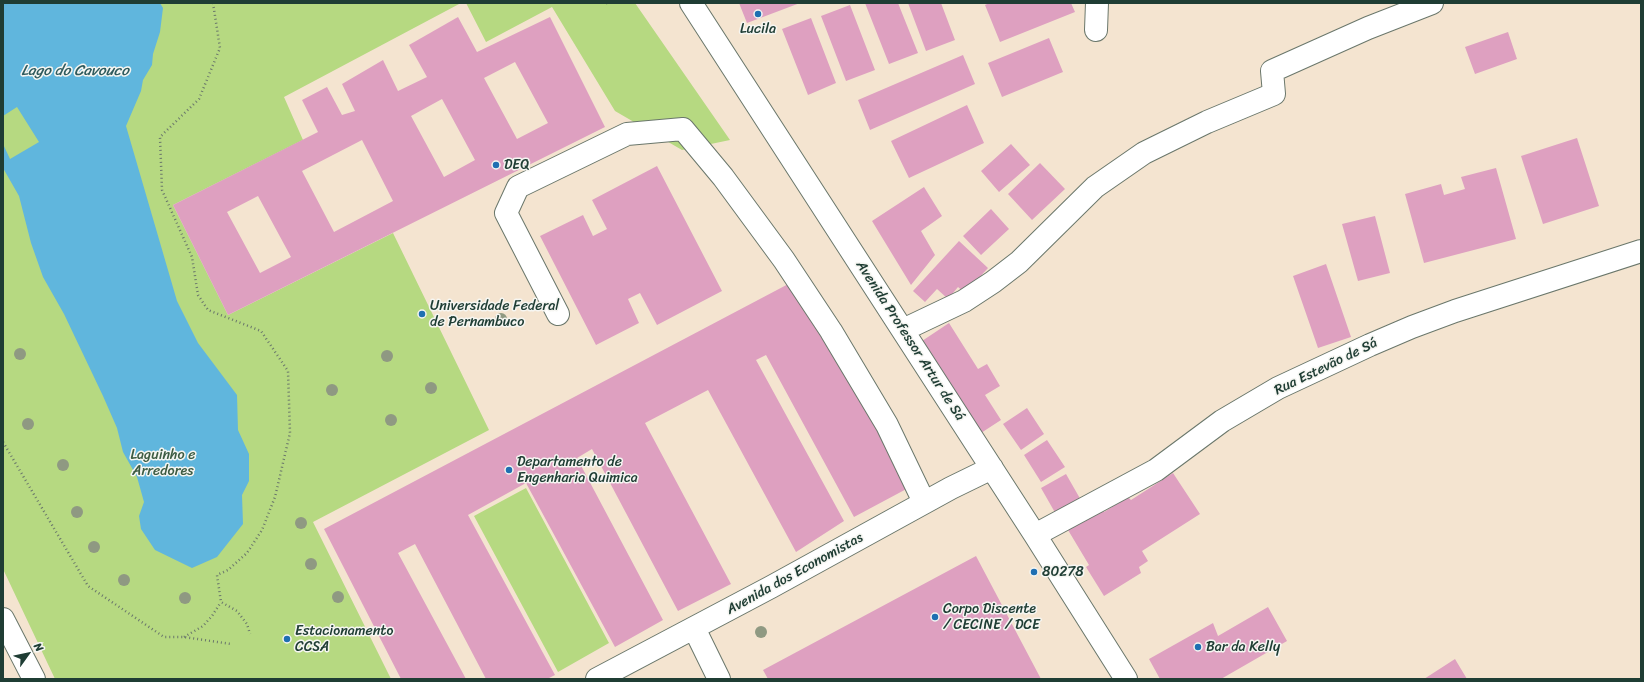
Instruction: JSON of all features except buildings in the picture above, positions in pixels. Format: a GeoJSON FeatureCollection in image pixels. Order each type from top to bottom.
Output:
{"type":"FeatureCollection","features":[{"type":"Feature","properties":{"kind":"street","name":"Avenida Professor Artur de Sá"},"geometry":{"type":"LineString","coordinates":[[692,3],[1036,535],[1126,679]]}},
{"type":"Feature","properties":{"kind":"street"},"geometry":{"type":"LineString","coordinates":[[1096,30],[1097,3]]}},
{"type":"Feature","properties":{"kind":"street"},"geometry":{"type":"LineString","coordinates":[[903,330],[964,301],[993,282],[1020,262],[1095,187],[1144,153],[1207,122],[1274,94],[1272,71],[1368,28],[1432,3]]}},
{"type":"Feature","properties":{"kind":"street"},"geometry":{"type":"LineString","coordinates":[[558,314],[506,213],[518,187],[627,134],[683,130],[723,177],[784,260],[831,331],[887,425],[924,502]]}},
{"type":"Feature","properties":{"kind":"street","name":"Rua Estevão de Sá"},"geometry":{"type":"LineString","coordinates":[[1036,535],[1156,470],[1222,421],[1278,388],[1412,327],[1455,311],[1641,251]]}},
{"type":"Feature","properties":{"kind":"street","name":"Avenida dos Economistas"},"geometry":{"type":"LineString","coordinates":[[597,679],[694,628],[924,502],[992,468]]}},
{"type":"Feature","properties":{"kind":"street"},"geometry":{"type":"LineString","coordinates":[[3,619],[34,679]]}},
{"type":"Feature","properties":{"kind":"street"},"geometry":{"type":"LineString","coordinates":[[694,628],[719,679]]}},
{"type":"Feature","properties":{"kind":"path"},"geometry":{"type":"LineString","coordinates":[[184,637],[203,626],[212,616],[221,602],[217,575],[228,570],[247,553],[262,530],[275,497],[290,432],[288,371],[261,331],[208,310],[198,295],[192,257],[162,190],[160,136],[199,98],[220,48],[213,3]]}},
{"type":"Feature","properties":{"kind":"path"},"geometry":{"type":"LineString","coordinates":[[3,442],[88,586],[164,637],[184,637],[231,644]]}},
{"type":"Feature","properties":{"kind":"path"},"geometry":{"type":"LineString","coordinates":[[221,602],[237,612],[247,624],[250,634]]}},
{"type":"Feature","properties":{"kind":"green space","name":"Laguinho e Arredores"},"geometry":{"type":"Polygon","coordinates":[[[3,3],[461,3],[284,97],[303,140],[173,205],[228,315],[393,233],[489,430],[313,522],[391,679],[55,679],[3,569],[3,3]]]}},
{"type":"Feature","properties":{"kind":"green space"},"geometry":{"type":"Polygon","coordinates":[[[466,3],[635,3],[730,140],[682,150],[615,111],[552,7],[486,42],[466,3]]]}},
{"type":"Feature","properties":{"kind":"green space"},"geometry":{"type":"Polygon","coordinates":[[[526,488],[609,643],[558,672],[474,516],[526,488]]]}},
{"type":"Feature","properties":{"kind":"water","name":"Lago do Cavouco"},"geometry":{"type":"Polygon","coordinates":[[[3,3],[160,3],[163,8],[160,32],[153,54],[152,65],[143,80],[141,91],[126,126],[177,301],[198,343],[237,395],[238,430],[249,454],[249,481],[242,495],[243,524],[217,557],[192,568],[155,550],[141,529],[139,516],[144,502],[137,477],[123,452],[117,428],[103,396],[64,314],[43,277],[31,243],[19,196],[3,168],[3,144],[10,159],[39,142],[17,107],[3,116],[3,3]]]}},
{"type":"Feature","properties":{"kind":"place","name":"Lucila"},"geometry":{"type":"Point","coordinates":[758,14]}},
{"type":"Feature","properties":{"kind":"place","name":"DEQ"},"geometry":{"type":"Point","coordinates":[496,165]}},
{"type":"Feature","properties":{"kind":"place","name":"Universidade Federal de Pernambuco"},"geometry":{"type":"Point","coordinates":[422,314]}},
{"type":"Feature","properties":{"kind":"place","name":"Departamento de Engenharia Quimica"},"geometry":{"type":"Point","coordinates":[509,470]}},
{"type":"Feature","properties":{"kind":"place","name":"80278"},"geometry":{"type":"Point","coordinates":[1034,572]}},
{"type":"Feature","properties":{"kind":"place","name":"Corpo Discente / CECINE / DCE"},"geometry":{"type":"Point","coordinates":[935,617]}},
{"type":"Feature","properties":{"kind":"place","name":"Estacionamento CCSA"},"geometry":{"type":"Point","coordinates":[287,639]}},
{"type":"Feature","properties":{"kind":"place","name":"Bar da Kelly"},"geometry":{"type":"Point","coordinates":[1198,647]}}]}
